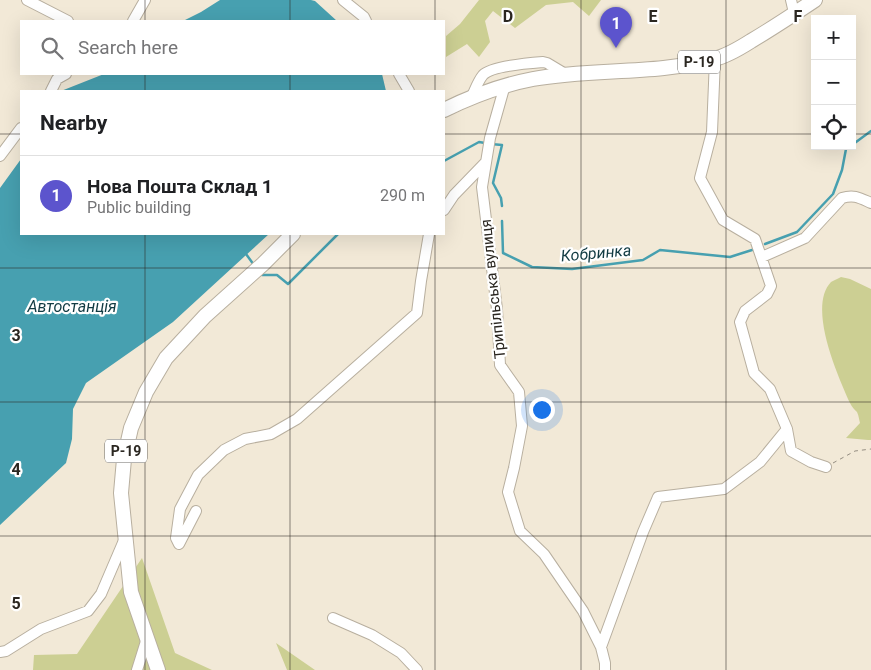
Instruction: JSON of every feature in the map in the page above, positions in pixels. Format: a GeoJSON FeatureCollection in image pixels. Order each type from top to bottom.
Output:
{"type":"FeatureCollection","features":[{"type":"Feature","properties":{"kind":"main road","name":"Р-19"},"geometry":{"type":"LineString","coordinates":[[445,110],[472,96],[505,85],[534,79],[653,69],[715,59],[743,46],[770,30],[793,7],[815,0]]}},
{"type":"Feature","properties":{"kind":"main road","name":"Р-19"},"geometry":{"type":"LineString","coordinates":[[158,670],[131,592],[121,494],[124,459],[131,428],[146,392],[166,358],[206,316],[293,235]]}},
{"type":"Feature","properties":{"kind":"street"},"geometry":{"type":"LineString","coordinates":[[27,0],[66,20]]}},
{"type":"Feature","properties":{"kind":"street"},"geometry":{"type":"LineString","coordinates":[[134,20],[145,0]]}},
{"type":"Feature","properties":{"kind":"street"},"geometry":{"type":"LineString","coordinates":[[343,0],[366,20]]}},
{"type":"Feature","properties":{"kind":"street"},"geometry":{"type":"LineString","coordinates":[[715,59],[712,132],[700,178],[723,220],[755,240],[771,286],[767,294],[745,311],[740,322],[754,373],[770,389],[787,429],[791,451],[810,462],[826,467]]}},
{"type":"Feature","properties":{"kind":"street"},"geometry":{"type":"LineString","coordinates":[[472,96],[483,74],[513,65],[543,62],[548,63],[567,75]]}},
{"type":"Feature","properties":{"kind":"street"},"geometry":{"type":"LineString","coordinates":[[52,90],[57,79],[64,75]]}},
{"type":"Feature","properties":{"kind":"street"},"geometry":{"type":"LineString","coordinates":[[400,75],[408,90]]}},
{"type":"Feature","properties":{"kind":"street","name":"Трипільська вулиця"},"geometry":{"type":"LineString","coordinates":[[505,85],[489,143],[482,187],[497,309],[500,365],[519,392],[522,426],[508,492],[520,531],[544,554],[583,611],[601,647],[605,670]]}},
{"type":"Feature","properties":{"kind":"street"},"geometry":{"type":"LineString","coordinates":[[0,156],[20,129]]}},
{"type":"Feature","properties":{"kind":"street"},"geometry":{"type":"LineString","coordinates":[[445,208],[454,195],[485,163]]}},
{"type":"Feature","properties":{"kind":"street"},"geometry":{"type":"LineString","coordinates":[[762,257],[805,238],[842,198],[858,197],[871,203]]}},
{"type":"Feature","properties":{"kind":"street"},"geometry":{"type":"LineString","coordinates":[[196,510],[179,544],[176,538],[180,509],[198,475],[224,450],[245,439],[271,434],[297,420],[417,313],[429,235]]}},
{"type":"Feature","properties":{"kind":"street"},"geometry":{"type":"LineString","coordinates":[[601,647],[643,532],[658,497],[724,489],[760,462],[787,429]]}},
{"type":"Feature","properties":{"kind":"street"},"geometry":{"type":"LineString","coordinates":[[0,652],[6,651],[41,629],[88,611],[101,594],[125,537]]}},
{"type":"Feature","properties":{"kind":"street"},"geometry":{"type":"LineString","coordinates":[[333,618],[372,635],[387,644],[401,653],[416,670]]}},
{"type":"Feature","properties":{"kind":"street"},"geometry":{"type":"LineString","coordinates":[[137,670],[147,638]]}},
{"type":"Feature","properties":{"kind":"path"},"geometry":{"type":"LineString","coordinates":[[826,467],[855,451],[871,449]]}},
{"type":"Feature","properties":{"kind":"green space"},"geometry":{"type":"Polygon","coordinates":[[[479,0],[601,0],[589,16],[573,2],[546,5],[515,28],[493,11],[485,21],[490,42],[479,57],[467,44],[446,57],[446,36],[460,24],[479,0]]]}},
{"type":"Feature","properties":{"kind":"green space"},"geometry":{"type":"Polygon","coordinates":[[[841,277],[871,289],[871,440],[846,438],[860,423],[857,412],[850,403],[832,359],[823,324],[822,308],[824,293],[831,282],[841,277]]]}},
{"type":"Feature","properties":{"kind":"green space"},"geometry":{"type":"Polygon","coordinates":[[[142,558],[175,653],[212,670],[33,670],[34,655],[77,654],[142,558]]]}},
{"type":"Feature","properties":{"kind":"green space"},"geometry":{"type":"Polygon","coordinates":[[[276,643],[315,670],[287,670],[276,643]]]}},
{"type":"Feature","properties":{"kind":"water"},"geometry":{"type":"Polygon","coordinates":[[[220,0],[311,0],[315,1],[336,20],[185,20],[220,0]]]}},
{"type":"Feature","properties":{"kind":"water"},"geometry":{"type":"Polygon","coordinates":[[[101,75],[382,75],[386,90],[64,90],[101,75]]]}},
{"type":"Feature","properties":{"kind":"water","name":"Автостанція"},"geometry":{"type":"Polygon","coordinates":[[[20,160],[20,235],[268,235],[173,322],[86,383],[73,409],[72,439],[66,463],[0,525],[0,188],[20,160]]]}},
{"type":"Feature","properties":{"kind":"waterway","name":"Кобринка"},"geometry":{"type":"LineString","coordinates":[[856,142],[871,131]]}},
{"type":"Feature","properties":{"kind":"waterway","name":"Кобринка"},"geometry":{"type":"LineString","coordinates":[[445,160],[479,142],[485,143]]}},
{"type":"Feature","properties":{"kind":"waterway","name":"Кобринка"},"geometry":{"type":"LineString","coordinates":[[491,144],[502,145],[493,183],[501,198],[502,206]]}},
{"type":"Feature","properties":{"kind":"waterway","name":"Кобринка"},"geometry":{"type":"LineString","coordinates":[[765,244],[797,232],[833,194],[842,170],[846,150]]}},
{"type":"Feature","properties":{"kind":"waterway","name":"Кобринка"},"geometry":{"type":"LineString","coordinates":[[502,221],[503,253],[532,267],[572,269],[643,260],[660,250],[730,257],[752,250]]}},
{"type":"Feature","properties":{"kind":"waterway","name":"Кобринка"},"geometry":{"type":"LineString","coordinates":[[261,273],[262,275],[277,275],[288,284],[337,235]]}},
{"type":"Feature","properties":{"kind":"waterway","name":"Кобринка"},"geometry":{"type":"LineString","coordinates":[[246,254],[254,265]]}},
{"type":"Feature","properties":{"kind":"place","name":"Нова Пошта Склад 1"},"geometry":{"type":"Point","coordinates":[616,48]}}]}
